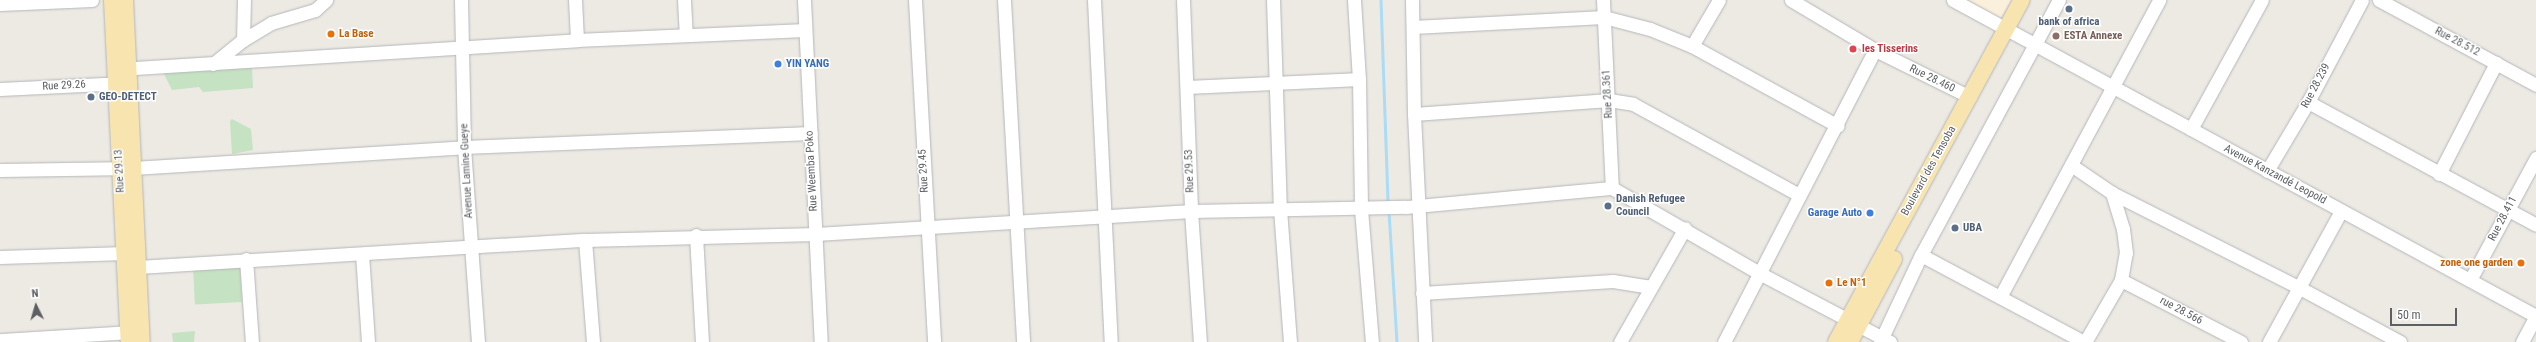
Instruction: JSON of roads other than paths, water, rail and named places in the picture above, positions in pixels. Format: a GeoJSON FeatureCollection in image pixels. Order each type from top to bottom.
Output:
{"type":"FeatureCollection","features":[{"type":"Feature","properties":{"kind":"main road"},"geometry":{"type":"LineString","coordinates":[[112,0],[122,76]]}},
{"type":"Feature","properties":{"kind":"main road"},"geometry":{"type":"LineString","coordinates":[[124,0],[122,76],[126,168],[138,267],[142,342]]}},
{"type":"Feature","properties":{"kind":"main road","name":"Boulevard des Tensoba"},"geometry":{"type":"LineString","coordinates":[[1836,342],[1853,324],[2010,32],[2022,0]]}},
{"type":"Feature","properties":{"kind":"main road","name":"Boulevard des Tensoba"},"geometry":{"type":"LineString","coordinates":[[1850,342],[1853,324],[1970,97],[2010,32],[2032,0]]}},
{"type":"Feature","properties":{"kind":"main road","name":"Rue 29.13"},"geometry":{"type":"LineString","coordinates":[[126,168],[125,253],[129,337]]}},
{"type":"Feature","properties":{"kind":"street"},"geometry":{"type":"LineString","coordinates":[[0,4],[92,0]]}},
{"type":"Feature","properties":{"kind":"street"},"geometry":{"type":"LineString","coordinates":[[243,40],[244,0]]}},
{"type":"Feature","properties":{"kind":"street"},"geometry":{"type":"LineString","coordinates":[[213,64],[243,40],[271,23],[315,10],[326,0]]}},
{"type":"Feature","properties":{"kind":"street","name":"Avenue Lamine Gueye"},"geometry":{"type":"LineString","coordinates":[[461,0],[464,146],[478,342]]}},
{"type":"Feature","properties":{"kind":"street"},"geometry":{"type":"LineString","coordinates":[[575,0],[577,40]]}},
{"type":"Feature","properties":{"kind":"street"},"geometry":{"type":"LineString","coordinates":[[684,0],[686,35]]}},
{"type":"Feature","properties":{"kind":"street","name":"Rue Weemba Poko"},"geometry":{"type":"LineString","coordinates":[[796,0],[801,31],[811,234],[813,342]]}},
{"type":"Feature","properties":{"kind":"street","name":"Rue Weemba Poko"},"geometry":{"type":"LineString","coordinates":[[801,31],[804,0]]}},
{"type":"Feature","properties":{"kind":"street","name":"Rue 29.45"},"geometry":{"type":"LineString","coordinates":[[915,0],[926,226],[934,342]]}},
{"type":"Feature","properties":{"kind":"street"},"geometry":{"type":"LineString","coordinates":[[1004,0],[1023,342]]}},
{"type":"Feature","properties":{"kind":"street"},"geometry":{"type":"LineString","coordinates":[[1094,0],[1112,342]]}},
{"type":"Feature","properties":{"kind":"street","name":"Rue 29.53"},"geometry":{"type":"LineString","coordinates":[[1183,0],[1188,87],[1191,211],[1200,342]]}},
{"type":"Feature","properties":{"kind":"street"},"geometry":{"type":"LineString","coordinates":[[1273,0],[1278,82],[1280,209],[1290,342]]}},
{"type":"Feature","properties":{"kind":"street"},"geometry":{"type":"LineString","coordinates":[[1354,0],[1372,342]]}},
{"type":"Feature","properties":{"kind":"street"},"geometry":{"type":"LineString","coordinates":[[1412,0],[1414,114],[1412,206],[1422,292],[1425,342]]}},
{"type":"Feature","properties":{"kind":"street","name":"Rue 28.361"},"geometry":{"type":"LineString","coordinates":[[1603,0],[1609,100],[1612,188]]}},
{"type":"Feature","properties":{"kind":"street"},"geometry":{"type":"LineString","coordinates":[[1692,46],[1719,0]]}},
{"type":"Feature","properties":{"kind":"street","name":"Rue 28.460"},"geometry":{"type":"LineString","coordinates":[[1791,0],[1875,50],[1970,97]]}},
{"type":"Feature","properties":{"kind":"street","name":"Avenue Kanzandé Leopold"},"geometry":{"type":"LineString","coordinates":[[1953,0],[2190,130],[2536,316]]}},
{"type":"Feature","properties":{"kind":"street"},"geometry":{"type":"LineString","coordinates":[[138,267],[246,259],[362,254],[585,240],[696,235],[811,234],[1191,211],[1412,206],[1612,188],[1685,228],[1761,274],[1884,340],[1921,255],[2059,0]]}},
{"type":"Feature","properties":{"kind":"street"},"geometry":{"type":"LineString","coordinates":[[2000,296],[2159,0]]}},
{"type":"Feature","properties":{"kind":"street"},"geometry":{"type":"LineString","coordinates":[[2190,130],[2262,0]]}},
{"type":"Feature","properties":{"kind":"street","name":"Rue 28.239"},"geometry":{"type":"LineString","coordinates":[[2267,171],[2308,102],[2362,0]]}},
{"type":"Feature","properties":{"kind":"street","name":"Rue 28.512"},"geometry":{"type":"LineString","coordinates":[[2379,0],[2536,85]]}},
{"type":"Feature","properties":{"kind":"street"},"geometry":{"type":"LineString","coordinates":[[1413,27],[1604,17],[1650,29],[1692,46],[1838,126]]}},
{"type":"Feature","properties":{"kind":"street","name":"Rue 29.26"},"geometry":{"type":"LineString","coordinates":[[0,89],[122,76],[213,64],[577,40],[801,31]]}},
{"type":"Feature","properties":{"kind":"street"},"geometry":{"type":"LineString","coordinates":[[1724,342],[1761,274],[1800,194],[1838,126],[1875,50]]}},
{"type":"Feature","properties":{"kind":"street"},"geometry":{"type":"LineString","coordinates":[[2439,174],[2496,63]]}},
{"type":"Feature","properties":{"kind":"street"},"geometry":{"type":"LineString","coordinates":[[1188,87],[1359,79]]}},
{"type":"Feature","properties":{"kind":"street"},"geometry":{"type":"LineString","coordinates":[[1414,114],[1609,100],[1633,104],[1652,112],[1800,194]]}},
{"type":"Feature","properties":{"kind":"street"},"geometry":{"type":"LineString","coordinates":[[2308,102],[2439,174],[2536,224]]}},
{"type":"Feature","properties":{"kind":"street"},"geometry":{"type":"LineString","coordinates":[[0,170],[126,168],[464,146],[806,133]]}},
{"type":"Feature","properties":{"kind":"street","name":"Rue 28.411"},"geometry":{"type":"LineString","coordinates":[[2470,280],[2536,158]]}},
{"type":"Feature","properties":{"kind":"street"},"geometry":{"type":"LineString","coordinates":[[2071,165],[2112,194],[2298,287],[2400,342]]}},
{"type":"Feature","properties":{"kind":"street"},"geometry":{"type":"LineString","coordinates":[[1921,255],[2084,342],[2121,280],[2126,253],[2123,229],[2112,194]]}},
{"type":"Feature","properties":{"kind":"street"},"geometry":{"type":"LineString","coordinates":[[2269,342],[2341,210]]}},
{"type":"Feature","properties":{"kind":"street"},"geometry":{"type":"LineString","coordinates":[[1620,342],[1685,228]]}},
{"type":"Feature","properties":{"kind":"street","name":"Rue Weemba Poko"},"geometry":{"type":"LineString","coordinates":[[811,234],[821,342]]}},
{"type":"Feature","properties":{"kind":"street"},"geometry":{"type":"LineString","coordinates":[[696,235],[702,342]]}},
{"type":"Feature","properties":{"kind":"street"},"geometry":{"type":"LineString","coordinates":[[585,240],[593,342]]}},
{"type":"Feature","properties":{"kind":"street"},"geometry":{"type":"LineString","coordinates":[[0,257],[125,253]]}},
{"type":"Feature","properties":{"kind":"street"},"geometry":{"type":"LineString","coordinates":[[362,254],[368,342]]}},
{"type":"Feature","properties":{"kind":"street"},"geometry":{"type":"LineString","coordinates":[[246,259],[252,342]]}},
{"type":"Feature","properties":{"kind":"street","name":"rue 28.566"},"geometry":{"type":"LineString","coordinates":[[2121,280],[2241,342]]}},
{"type":"Feature","properties":{"kind":"street"},"geometry":{"type":"LineString","coordinates":[[1422,292],[1613,281],[1650,287]]}},
{"type":"Feature","properties":{"kind":"street"},"geometry":{"type":"LineString","coordinates":[[2522,342],[2536,316]]}},
{"type":"Feature","properties":{"kind":"street"},"geometry":{"type":"LineString","coordinates":[[0,340],[129,337]]}},
{"type":"Feature","properties":{"kind":"waterway"},"geometry":{"type":"LineString","coordinates":[[1381,0],[1388,204]]}},
{"type":"Feature","properties":{"kind":"waterway"},"geometry":{"type":"LineString","coordinates":[[1389,211],[1397,342]]}},
{"type":"Feature","properties":{"kind":"place","name":"bank of africa"},"geometry":{"type":"Point","coordinates":[2069,9]}},
{"type":"Feature","properties":{"kind":"place","name":"La Base"},"geometry":{"type":"Point","coordinates":[331,34]}},
{"type":"Feature","properties":{"kind":"place","name":"ESTA Annexe"},"geometry":{"type":"Point","coordinates":[2056,36]}},
{"type":"Feature","properties":{"kind":"place","name":"les Tisserins"},"geometry":{"type":"Point","coordinates":[1853,49]}},
{"type":"Feature","properties":{"kind":"place","name":"YIN YANG"},"geometry":{"type":"Point","coordinates":[778,64]}},
{"type":"Feature","properties":{"kind":"place","name":"GEO-DETECT"},"geometry":{"type":"Point","coordinates":[91,97]}},
{"type":"Feature","properties":{"kind":"place","name":"Danish Refugee Council"},"geometry":{"type":"Point","coordinates":[1608,206]}},
{"type":"Feature","properties":{"kind":"place","name":"Garage Auto"},"geometry":{"type":"Point","coordinates":[1870,213]}},
{"type":"Feature","properties":{"kind":"place","name":"UBA"},"geometry":{"type":"Point","coordinates":[1955,228]}},
{"type":"Feature","properties":{"kind":"place","name":"zone one garden"},"geometry":{"type":"Point","coordinates":[2521,263]}},
{"type":"Feature","properties":{"kind":"place","name":"Le N°1"},"geometry":{"type":"Point","coordinates":[1829,283]}}]}
